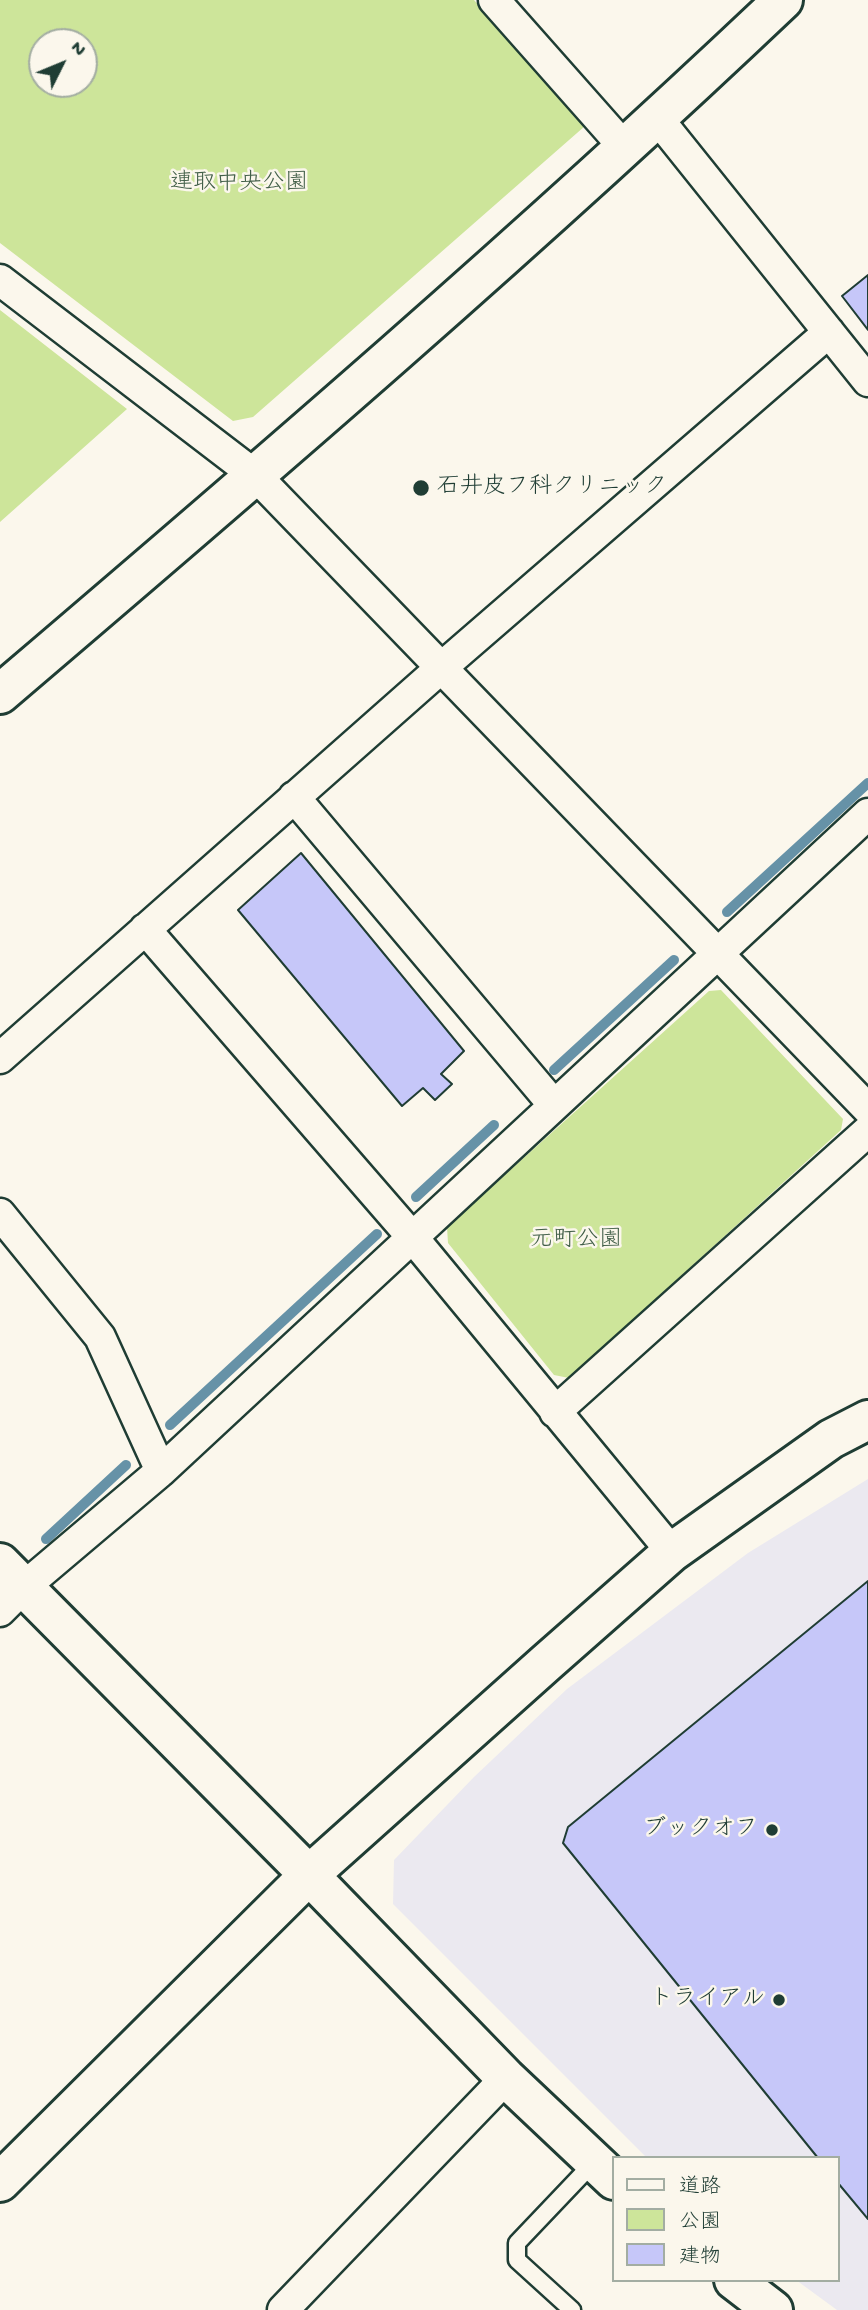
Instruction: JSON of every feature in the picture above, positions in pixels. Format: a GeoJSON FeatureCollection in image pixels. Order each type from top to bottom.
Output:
{"type":"FeatureCollection","features":[{"type":"Feature","properties":{"kind":"street"},"geometry":{"type":"LineString","coordinates":[[494,0],[625,148]]}},
{"type":"Feature","properties":{"kind":"street"},"geometry":{"type":"LineString","coordinates":[[0,694],[256,476],[658,119],[783,0]]}},
{"type":"Feature","properties":{"kind":"street"},"geometry":{"type":"LineString","coordinates":[[658,119],[868,381]]}},
{"type":"Feature","properties":{"kind":"street"},"geometry":{"type":"LineString","coordinates":[[0,280],[256,476],[868,1109]]}},
{"type":"Feature","properties":{"kind":"street"},"geometry":{"type":"LineString","coordinates":[[0,1058],[441,668],[829,332]]}},
{"type":"Feature","properties":{"kind":"street"},"geometry":{"type":"LineString","coordinates":[[294,797],[554,1104]]}},
{"type":"Feature","properties":{"kind":"street"},"geometry":{"type":"LineString","coordinates":[[604,2171],[506,2078],[309,1875],[8,1587],[161,1471],[868,814]]}},
{"type":"Feature","properties":{"kind":"street"},"geometry":{"type":"LineString","coordinates":[[145,929],[412,1238],[672,1552]]}},
{"type":"Feature","properties":{"kind":"street"},"geometry":{"type":"LineString","coordinates":[[555,1412],[868,1131]]}},
{"type":"Feature","properties":{"kind":"street"},"geometry":{"type":"LineString","coordinates":[[0,1214],[100,1337],[161,1471]]}},
{"type":"Feature","properties":{"kind":"street"},"geometry":{"type":"LineString","coordinates":[[0,2182],[309,1875],[672,1552],[831,1439],[868,1420]]}},
{"type":"Feature","properties":{"kind":"street"},"geometry":{"type":"LineString","coordinates":[[294,2306],[506,2078]]}},
{"type":"Feature","properties":{"kind":"street"},"geometry":{"type":"LineString","coordinates":[[737,2282],[773,2310]]}},
{"type":"Feature","properties":{"kind":"lane"},"geometry":{"type":"LineString","coordinates":[[572,2310],[517,2260],[517,2243],[604,2171]]}},
{"type":"Feature","properties":{"kind":"shaded area"},"geometry":{"type":"Polygon","coordinates":[[[868,1479],[868,2310],[837,2310],[799,2282],[840,2282],[840,2156],[645,2156],[393,1904],[394,1860],[474,1777],[567,1689],[748,1553],[868,1479]]]}},
{"type":"Feature","properties":{"kind":"green space","name":"連取中央公園"},"geometry":{"type":"Polygon","coordinates":[[[0,0],[474,0],[585,126],[253,417],[233,421],[0,243],[0,0]]]}},
{"type":"Feature","properties":{"kind":"green space"},"geometry":{"type":"Polygon","coordinates":[[[0,310],[127,409],[0,522],[0,310]]]}},
{"type":"Feature","properties":{"kind":"green space","name":"元町公園"},"geometry":{"type":"Polygon","coordinates":[[[721,990],[843,1119],[841,1130],[569,1378],[554,1375],[448,1243],[447,1227],[709,991],[721,990]]]}},
{"type":"Feature","properties":{"kind":"building"},"geometry":{"type":"Polygon","coordinates":[[[868,275],[868,330],[842,296],[868,275]]]}},
{"type":"Feature","properties":{"kind":"building"},"geometry":{"type":"Polygon","coordinates":[[[301,853],[464,1051],[441,1074],[452,1084],[435,1100],[423,1088],[402,1106],[238,910],[301,853]]]}},
{"type":"Feature","properties":{"kind":"building","name":"トライアル"},"geometry":{"type":"Polygon","coordinates":[[[868,1581],[868,2219],[840,2185],[840,2156],[816,2156],[563,1843],[568,1827],[868,1581]]]}},
{"type":"Feature","properties":{"kind":"waterway"},"geometry":{"type":"LineString","coordinates":[[727,912],[868,783]]}},
{"type":"Feature","properties":{"kind":"waterway"},"geometry":{"type":"LineString","coordinates":[[554,1070],[674,960]]}},
{"type":"Feature","properties":{"kind":"waterway"},"geometry":{"type":"LineString","coordinates":[[416,1197],[494,1125]]}},
{"type":"Feature","properties":{"kind":"waterway"},"geometry":{"type":"LineString","coordinates":[[170,1425],[377,1234]]}},
{"type":"Feature","properties":{"kind":"waterway"},"geometry":{"type":"LineString","coordinates":[[46,1539],[126,1465]]}},
{"type":"Feature","properties":{"kind":"place","name":"石井皮フ科クリニック"},"geometry":{"type":"Point","coordinates":[421,488]}},
{"type":"Feature","properties":{"kind":"place","name":"ブックオフ"},"geometry":{"type":"Point","coordinates":[772,1830]}},
{"type":"Feature","properties":{"kind":"place","name":"トライアル"},"geometry":{"type":"Point","coordinates":[779,2000]}}]}
